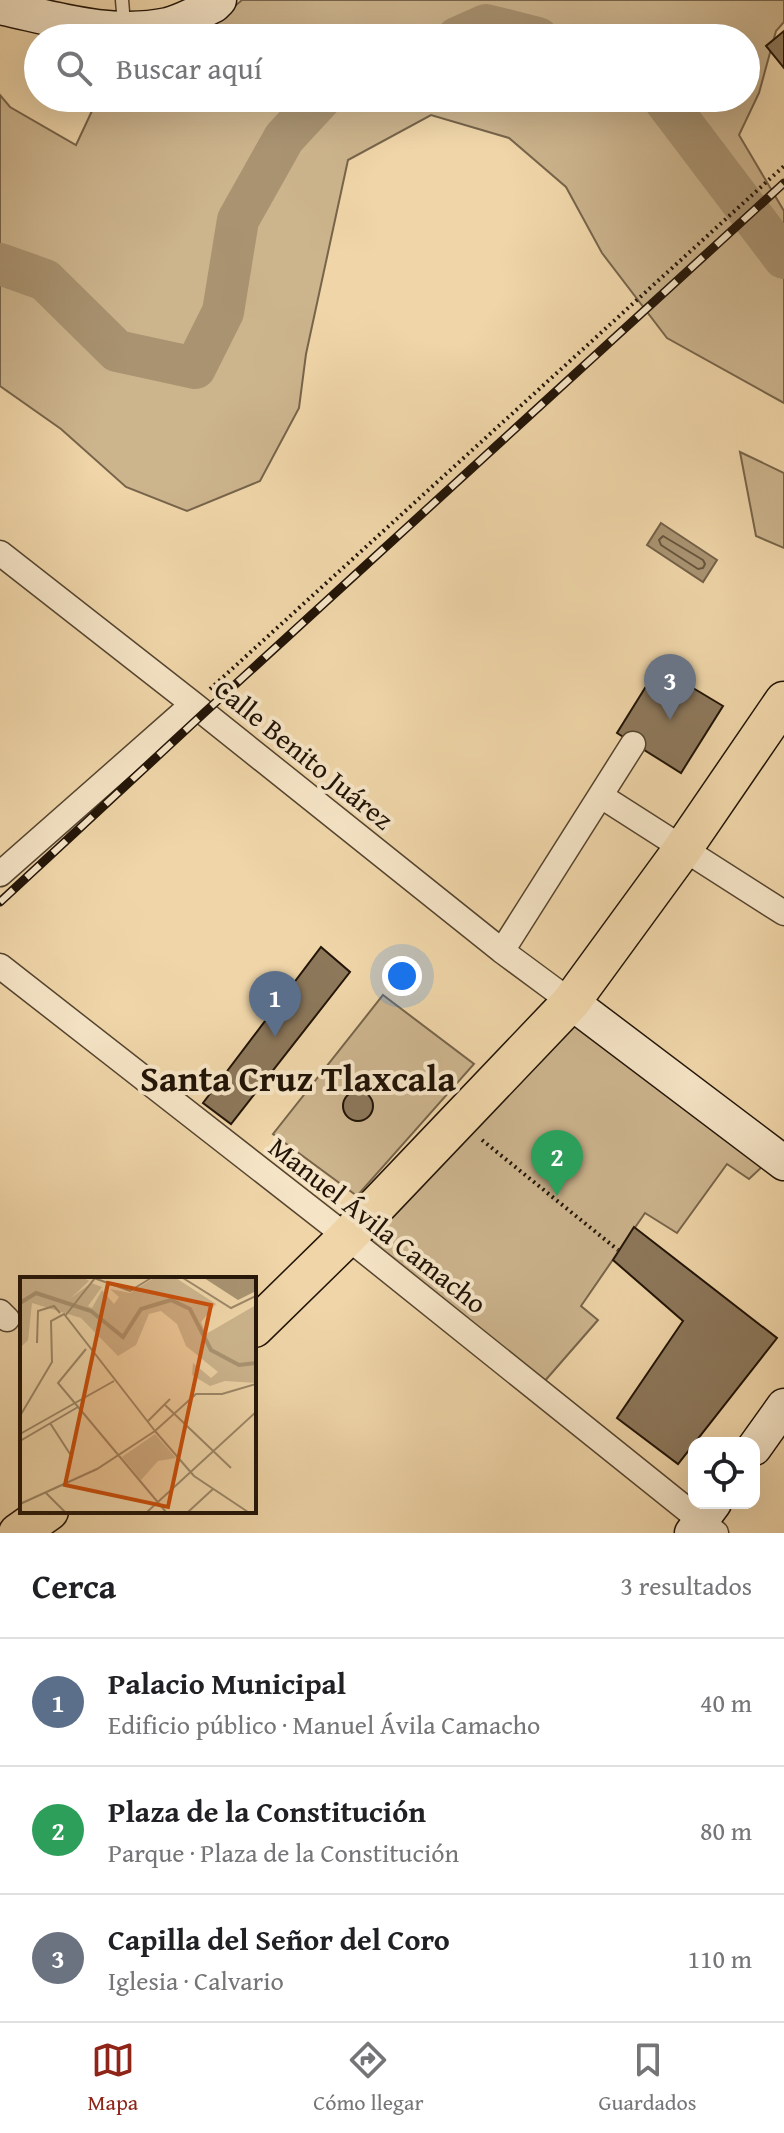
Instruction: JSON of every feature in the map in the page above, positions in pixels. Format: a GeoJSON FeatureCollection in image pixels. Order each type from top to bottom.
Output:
{"type":"FeatureCollection","features":[{"type":"Feature","properties":{"kind":"main road"},"geometry":{"type":"LineString","coordinates":[[97,24],[124,15],[170,24],[215,2]]}},
{"type":"Feature","properties":{"kind":"main road"},"geometry":{"type":"LineString","coordinates":[[0,7],[75,24]]}},
{"type":"Feature","properties":{"kind":"main road"},"geometry":{"type":"LineString","coordinates":[[256,1326],[347,1237],[571,1002],[682,850],[784,701]]}},
{"type":"Feature","properties":{"kind":"main road"},"geometry":{"type":"LineString","coordinates":[[571,1002],[784,1163]]}},
{"type":"Feature","properties":{"kind":"main road"},"geometry":{"type":"LineString","coordinates":[[760,1440],[784,1406]]}},
{"type":"Feature","properties":{"kind":"main road"},"geometry":{"type":"LineString","coordinates":[[18,1533],[46,1513]]}},
{"type":"Feature","properties":{"kind":"street","name":"Calle Benito Juárez"},"geometry":{"type":"LineString","coordinates":[[0,553],[502,951],[571,1002]]}},
{"type":"Feature","properties":{"kind":"street"},"geometry":{"type":"LineString","coordinates":[[0,874],[193,704]]}},
{"type":"Feature","properties":{"kind":"street"},"geometry":{"type":"LineString","coordinates":[[502,951],[633,744]]}},
{"type":"Feature","properties":{"kind":"street"},"geometry":{"type":"LineString","coordinates":[[601,796],[784,913]]}},
{"type":"Feature","properties":{"kind":"street","name":"Manuel Ávila Camacho"},"geometry":{"type":"LineString","coordinates":[[0,966],[706,1523]]}},
{"type":"Feature","properties":{"kind":"path"},"geometry":{"type":"LineString","coordinates":[[193,704],[784,166]]}},
{"type":"Feature","properties":{"kind":"path"},"geometry":{"type":"LineString","coordinates":[[458,1120],[618,1250]]}},
{"type":"Feature","properties":{"kind":"shaded area"},"geometry":{"type":"Polygon","coordinates":[[[242,0],[784,0],[784,22],[776,31],[760,89],[760,24],[204,24],[228,12],[242,0]]]}},
{"type":"Feature","properties":{"kind":"shaded area"},"geometry":{"type":"Polygon","coordinates":[[[0,95],[10,107],[76,145],[91,112],[750,112],[739,135],[784,211],[784,403],[667,338],[602,253],[566,187],[509,138],[431,115],[348,160],[306,354],[299,408],[260,481],[187,511],[126,487],[61,429],[0,386],[0,95]]]}},
{"type":"Feature","properties":{"kind":"shaded area"},"geometry":{"type":"Polygon","coordinates":[[[740,452],[784,473],[784,548],[756,536],[740,452]]]}},
{"type":"Feature","properties":{"kind":"shaded area"},"geometry":{"type":"Polygon","coordinates":[[[383,995],[474,1064],[357,1196],[273,1134],[383,995]],[[359,1091],[349,1095],[344,1103],[348,1116],[358,1121],[370,1114],[372,1105],[367,1094],[359,1091]]]}},
{"type":"Feature","properties":{"kind":"shaded area"},"geometry":{"type":"Polygon","coordinates":[[[573,1024],[764,1165],[749,1179],[727,1164],[677,1233],[645,1213],[581,1306],[598,1320],[543,1383],[368,1240],[573,1024]]]}},
{"type":"Feature","properties":{"kind":"water"},"geometry":{"type":"Polygon","coordinates":[[[661,523],[717,560],[703,582],[647,545],[661,523]]]}},
{"type":"Feature","properties":{"kind":"building"},"geometry":{"type":"Polygon","coordinates":[[[784,31],[784,68],[766,46],[784,31]]]}},
{"type":"Feature","properties":{"kind":"building"},"geometry":{"type":"Polygon","coordinates":[[[658,667],[723,706],[681,773],[617,733],[658,667]]]}},
{"type":"Feature","properties":{"kind":"building"},"geometry":{"type":"Polygon","coordinates":[[[321,947],[350,972],[231,1124],[203,1103],[321,947]]]}},
{"type":"Feature","properties":{"kind":"building"},"geometry":{"type":"Polygon","coordinates":[[[358,1091],[364,1092],[372,1100],[372,1112],[364,1120],[358,1121],[352,1120],[344,1112],[343,1106],[344,1100],[352,1092],[358,1091]]]}},
{"type":"Feature","properties":{"kind":"building"},"geometry":{"type":"Polygon","coordinates":[[[634,1227],[777,1338],[699,1437],[688,1437],[688,1451],[678,1464],[617,1418],[683,1321],[613,1260],[634,1227]]]}},
{"type":"Feature","properties":{"kind":"waterway"},"geometry":{"type":"LineString","coordinates":[[0,264],[45,280],[117,351],[195,368],[223,312],[238,220],[284,138],[308,112]]}},
{"type":"Feature","properties":{"kind":"waterway"},"geometry":{"type":"LineString","coordinates":[[674,112],[784,258]]}},
{"type":"Feature","properties":{"kind":"railway"},"geometry":{"type":"LineString","coordinates":[[0,902],[784,183]]}},
{"type":"Feature","properties":{"kind":"place","name":"Capilla del Señor del Coro"},"geometry":{"type":"Point","coordinates":[670,720]}},
{"type":"Feature","properties":{"kind":"place","name":"Palacio Municipal"},"geometry":{"type":"Point","coordinates":[275,1037]}},
{"type":"Feature","properties":{"kind":"place","name":"Plaza de la Constitución"},"geometry":{"type":"Point","coordinates":[557,1196]}},
{"type":"Feature","properties":{"kind":"district","name":"Santa Cruz Tlaxcala"},"geometry":{"type":"Point","coordinates":[298,1078]}}]}
